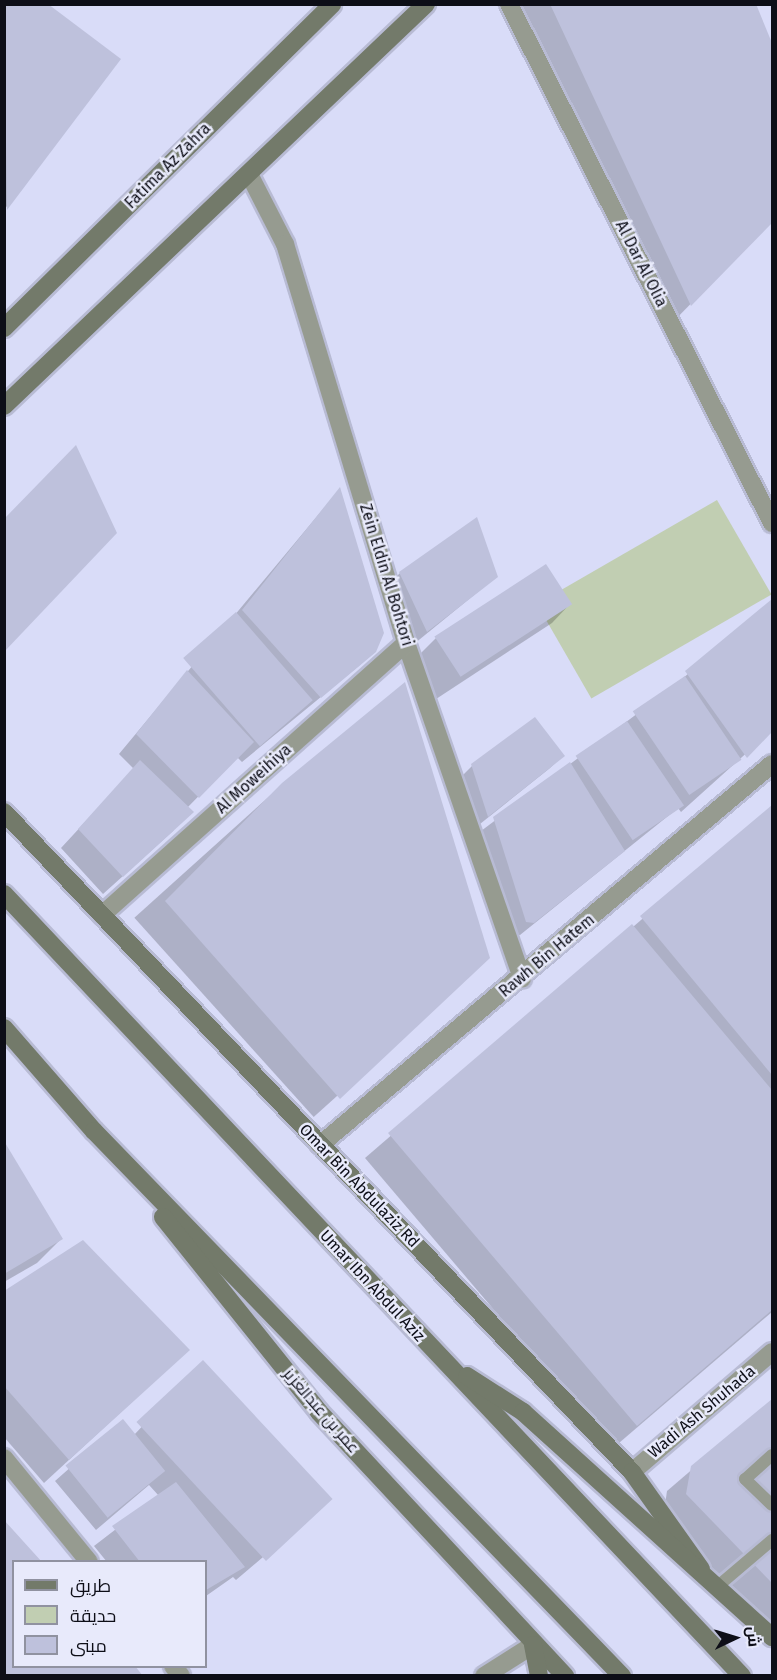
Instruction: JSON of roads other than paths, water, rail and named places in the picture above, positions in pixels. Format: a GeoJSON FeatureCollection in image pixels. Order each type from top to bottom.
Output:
{"type":"FeatureCollection","features":[{"type":"Feature","properties":{"kind":"main road","name":"Fatima Az Zahra"},"geometry":{"type":"LineString","coordinates":[[4,328],[332,4]]}},
{"type":"Feature","properties":{"kind":"main road"},"geometry":{"type":"LineString","coordinates":[[4,406],[426,4]]}},
{"type":"Feature","properties":{"kind":"main road","name":"Omar Bin Abdulaziz Rd"},"geometry":{"type":"LineString","coordinates":[[4,812],[632,1472],[701,1569]]}},
{"type":"Feature","properties":{"kind":"main road","name":"Umar Ibn Abdul Aziz"},"geometry":{"type":"LineString","coordinates":[[4,894],[742,1676]]}},
{"type":"Feature","properties":{"kind":"main road"},"geometry":{"type":"LineString","coordinates":[[4,1028],[94,1131],[622,1676]]}},
{"type":"Feature","properties":{"kind":"main road","name":"عمر بن عبدالعزيز"},"geometry":{"type":"LineString","coordinates":[[94,1131],[319,1412],[533,1645],[565,1676]]}},
{"type":"Feature","properties":{"kind":"main road","name":"Omar Bin Abdulaziz Rd"},"geometry":{"type":"LineString","coordinates":[[445,1363],[523,1412],[570,1459],[701,1569],[772,1637]]}},
{"type":"Feature","properties":{"kind":"main road"},"geometry":{"type":"LineString","coordinates":[[533,1645],[539,1676]]}},
{"type":"Feature","properties":{"kind":"street","name":"Al Dar Al Olia"},"geometry":{"type":"LineString","coordinates":[[509,4],[772,523]]}},
{"type":"Feature","properties":{"kind":"street","name":"Zein Eldin Al Bohtori"},"geometry":{"type":"LineString","coordinates":[[249,174],[285,244],[406,644],[522,978]]}},
{"type":"Feature","properties":{"kind":"street","name":"Al Moweihiya"},"geometry":{"type":"LineString","coordinates":[[102,915],[406,644]]}},
{"type":"Feature","properties":{"kind":"street","name":"Rawh Bin Hatem"},"geometry":{"type":"LineString","coordinates":[[320,1145],[522,978],[772,764]]}},
{"type":"Feature","properties":{"kind":"street","name":"Wadi Ash Shuhada"},"geometry":{"type":"LineString","coordinates":[[632,1472],[772,1352]]}},
{"type":"Feature","properties":{"kind":"street"},"geometry":{"type":"LineString","coordinates":[[4,1458],[86,1560]]}},
{"type":"Feature","properties":{"kind":"street"},"geometry":{"type":"LineString","coordinates":[[484,1676],[533,1645]]}},
{"type":"Feature","properties":{"kind":"lane"},"geometry":{"type":"LineString","coordinates":[[772,1455],[745,1479],[772,1504]]}},
{"type":"Feature","properties":{"kind":"lane"},"geometry":{"type":"LineString","coordinates":[[718,1586],[772,1540]]}}]}
